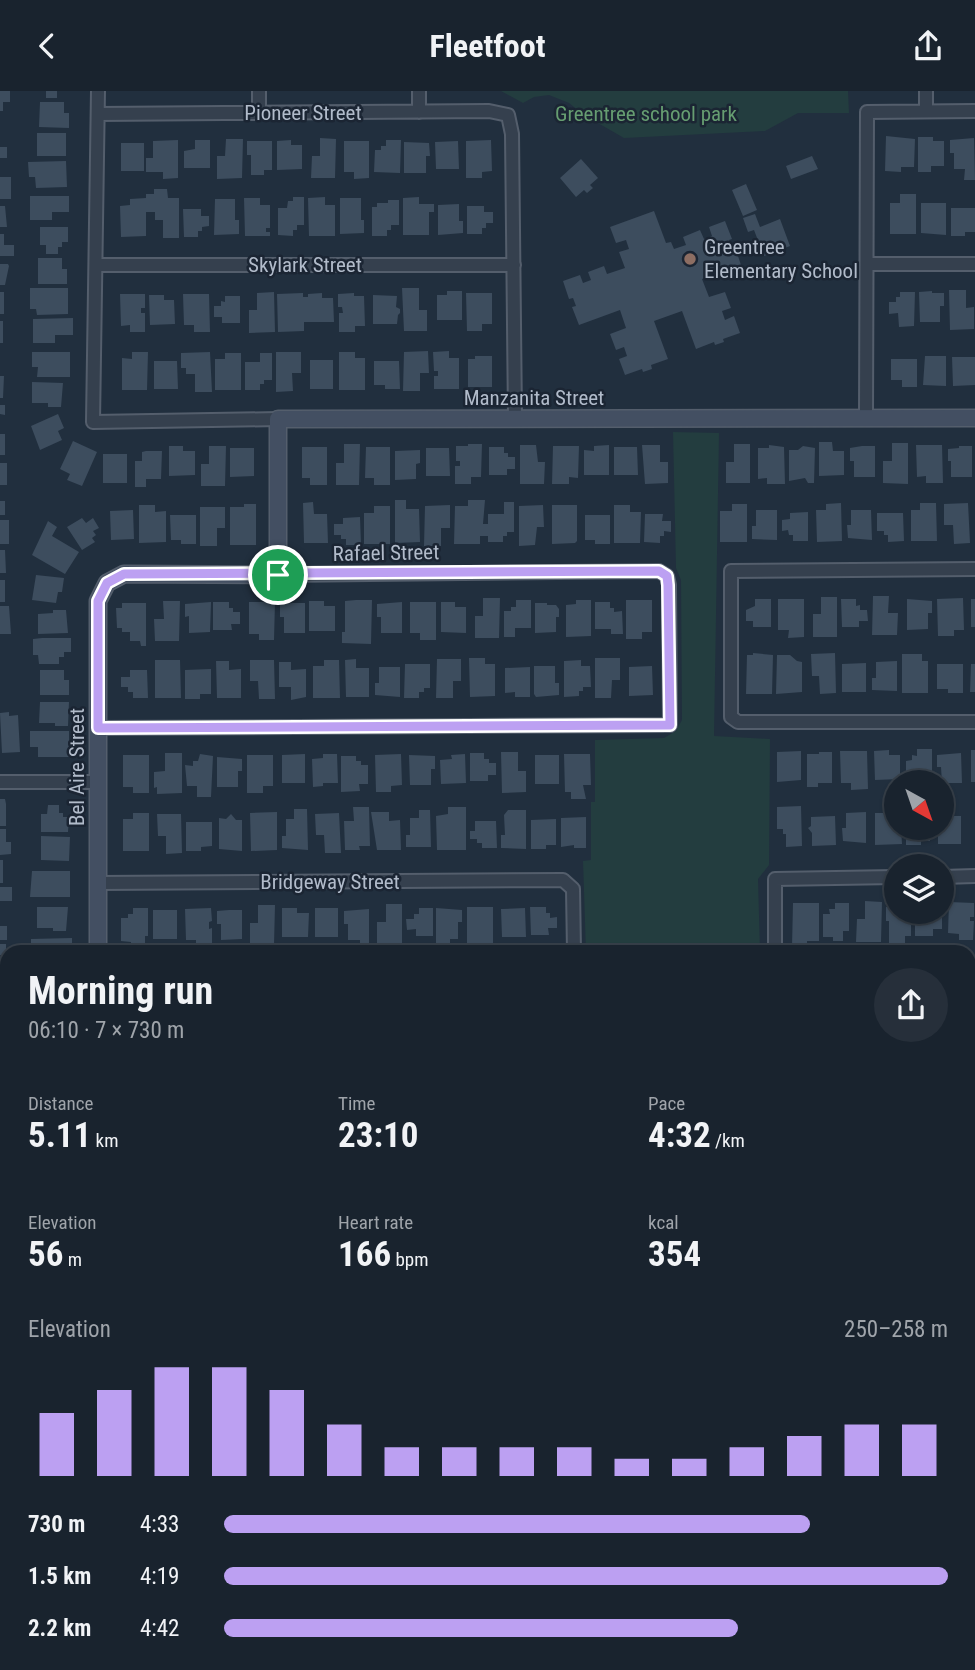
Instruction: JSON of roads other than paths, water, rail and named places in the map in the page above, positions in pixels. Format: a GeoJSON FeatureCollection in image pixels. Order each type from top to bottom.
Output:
{"type":"FeatureCollection","features":[{"type":"Feature","properties":{"kind":"street"},"geometry":{"type":"LineString","coordinates":[[96,265],[95,160],[98,91]]}},
{"type":"Feature","properties":{"kind":"street"},"geometry":{"type":"LineString","coordinates":[[259,91],[259,113]]}},
{"type":"Feature","properties":{"kind":"street"},"geometry":{"type":"LineString","coordinates":[[419,91],[419,112]]}},
{"type":"Feature","properties":{"kind":"street"},"geometry":{"type":"LineString","coordinates":[[926,91],[926,111]]}},
{"type":"Feature","properties":{"kind":"street","name":"Pioneer Street"},"geometry":{"type":"LineString","coordinates":[[98,114],[489,111],[508,115],[512,134],[514,265]]}},
{"type":"Feature","properties":{"kind":"street"},"geometry":{"type":"LineString","coordinates":[[866,418],[867,112],[975,111]]}},
{"type":"Feature","properties":{"kind":"street"},"geometry":{"type":"LineString","coordinates":[[867,264],[975,264]]}},
{"type":"Feature","properties":{"kind":"street","name":"Skylark Street"},"geometry":{"type":"LineString","coordinates":[[96,265],[514,265]]}},
{"type":"Feature","properties":{"kind":"street","name":"Manzanita Street"},"geometry":{"type":"LineString","coordinates":[[96,265],[93,422],[278,419],[975,418]]}},
{"type":"Feature","properties":{"kind":"street"},"geometry":{"type":"LineString","coordinates":[[514,265],[515,419]]}},
{"type":"Feature","properties":{"kind":"street"},"geometry":{"type":"LineString","coordinates":[[278,419],[278,575]]}},
{"type":"Feature","properties":{"kind":"street"},"geometry":{"type":"LineString","coordinates":[[975,569],[731,571],[731,717],[738,722],[975,722]]}},
{"type":"Feature","properties":{"kind":"street","name":"Rafael Street"},"geometry":{"type":"LineString","coordinates":[[98,728],[670,725],[667,576],[659,571],[124,574],[107,583]]}},
{"type":"Feature","properties":{"kind":"street","name":"Bel Aire Street"},"geometry":{"type":"LineString","coordinates":[[98,945],[98,601],[107,583]]}},
{"type":"Feature","properties":{"kind":"street"},"geometry":{"type":"LineString","coordinates":[[0,782],[98,782]]}},
{"type":"Feature","properties":{"kind":"street"},"geometry":{"type":"LineString","coordinates":[[954,877],[975,876]]}},
{"type":"Feature","properties":{"kind":"street"},"geometry":{"type":"LineString","coordinates":[[775,945],[775,879],[884,877]]}},
{"type":"Feature","properties":{"kind":"street","name":"Bridgeway Street"},"geometry":{"type":"LineString","coordinates":[[98,883],[563,880],[573,889],[575,945]]}},
{"type":"Feature","properties":{"kind":"place","name":"Greentree Elementary School"},"geometry":{"type":"Point","coordinates":[690,259]}},
{"type":"Feature","properties":{"kind":"park label","name":"Greentree school park"},"geometry":{"type":"Point","coordinates":[646,114]}}]}
